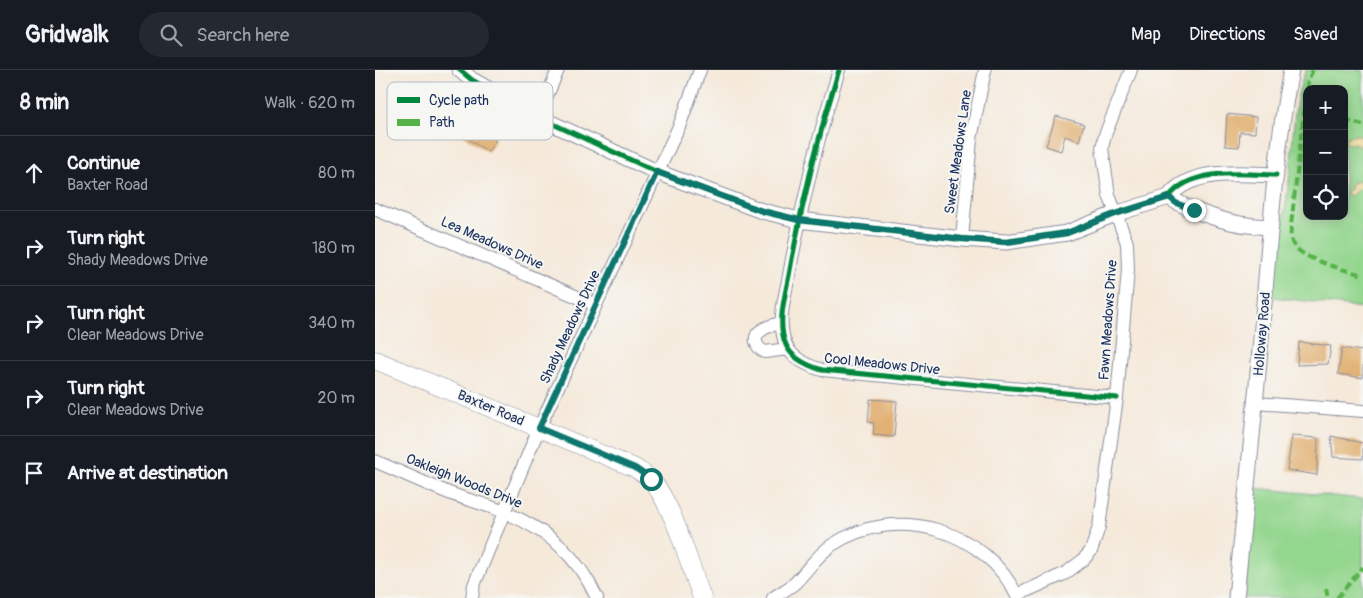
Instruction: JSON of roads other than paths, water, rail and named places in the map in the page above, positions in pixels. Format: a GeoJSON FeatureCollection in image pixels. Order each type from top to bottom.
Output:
{"type":"FeatureCollection","features":[{"type":"Feature","properties":{"kind":"main road","name":"Baxter Road"},"geometry":{"type":"LineString","coordinates":[[375,360],[635,468],[651,479],[671,513],[702,598]]}},
{"type":"Feature","properties":{"kind":"street"},"geometry":{"type":"LineString","coordinates":[[460,70],[475,82]]}},
{"type":"Feature","properties":{"kind":"street"},"geometry":{"type":"LineString","coordinates":[[553,82],[558,70]]}},
{"type":"Feature","properties":{"kind":"street","name":"Shady Meadows Drive"},"geometry":{"type":"LineString","coordinates":[[471,598],[539,428],[680,124],[700,70]]}},
{"type":"Feature","properties":{"kind":"street"},"geometry":{"type":"LineString","coordinates":[[781,323],[761,330],[756,337],[758,348],[765,352],[788,349],[785,344],[781,323],[799,220],[819,131],[839,70]]}},
{"type":"Feature","properties":{"kind":"street","name":"Sweet Meadows Lane"},"geometry":{"type":"LineString","coordinates":[[962,239],[971,139],[985,70]]}},
{"type":"Feature","properties":{"kind":"street","name":"Fawn Meadows Drive"},"geometry":{"type":"LineString","coordinates":[[1018,597],[1066,573],[1083,560],[1091,551],[1099,527],[1117,398],[1129,256],[1127,243],[1109,195],[1102,148],[1105,135],[1131,70]]}},
{"type":"Feature","properties":{"kind":"street","name":"Holloway Road"},"geometry":{"type":"LineString","coordinates":[[1237,598],[1276,175],[1285,99],[1291,70]]}},
{"type":"Feature","properties":{"kind":"street"},"geometry":{"type":"LineString","coordinates":[[553,125],[657,172],[762,211],[799,220],[962,239],[1007,242],[1067,233],[1115,214],[1169,197],[1175,189],[1196,179],[1233,172],[1276,175]]}},
{"type":"Feature","properties":{"kind":"street"},"geometry":{"type":"LineString","coordinates":[[1169,197],[1176,203],[1217,220],[1243,226],[1271,227]]}},
{"type":"Feature","properties":{"kind":"street","name":"Lea Meadows Drive"},"geometry":{"type":"LineString","coordinates":[[375,209],[596,305]]}},
{"type":"Feature","properties":{"kind":"street","name":"Cool Meadows Drive"},"geometry":{"type":"LineString","coordinates":[[788,349],[802,362],[822,370],[1117,398]]}},
{"type":"Feature","properties":{"kind":"street"},"geometry":{"type":"LineString","coordinates":[[1256,403],[1363,411]]}},
{"type":"Feature","properties":{"kind":"street","name":"Oakleigh Woods Drive"},"geometry":{"type":"LineString","coordinates":[[375,461],[449,493],[505,512],[549,535],[567,551],[589,580],[597,598]]}},
{"type":"Feature","properties":{"kind":"street"},"geometry":{"type":"LineString","coordinates":[[779,596],[795,582],[820,553],[833,544],[865,529],[882,524],[915,525],[932,528],[973,545],[998,567],[1018,597]]}}]}
